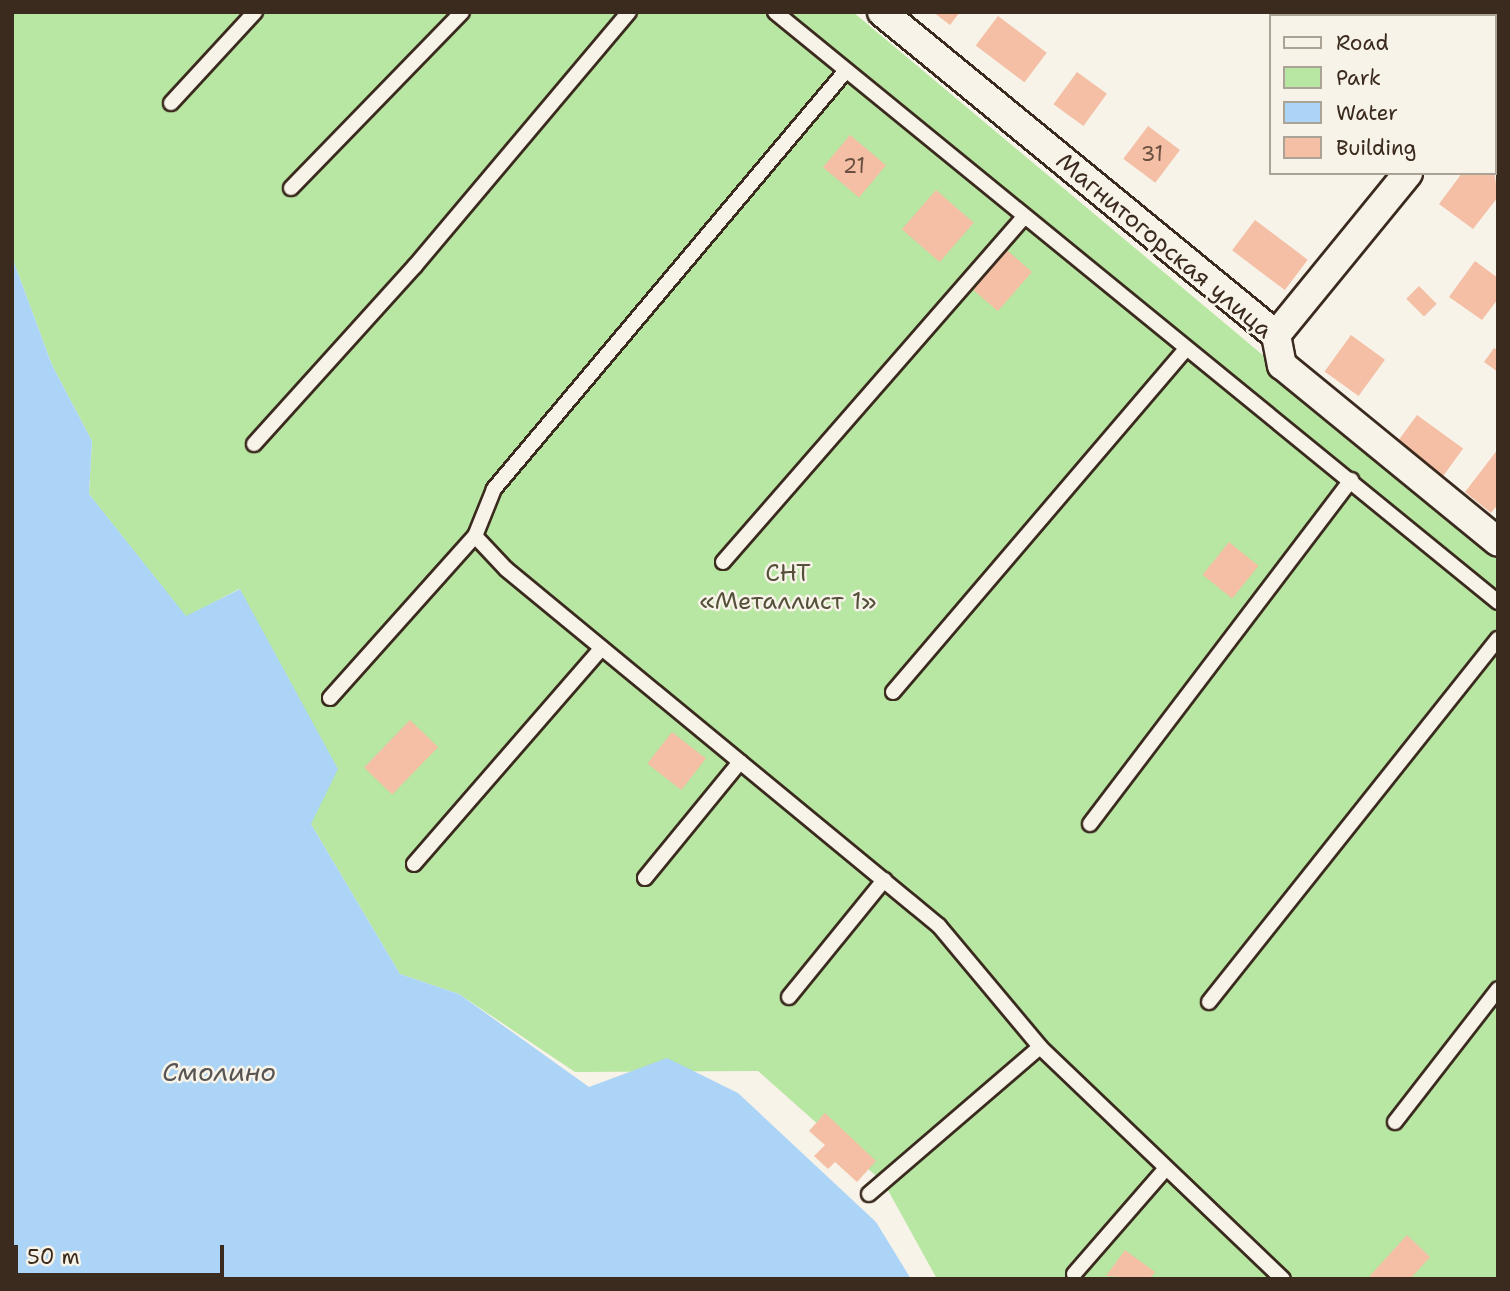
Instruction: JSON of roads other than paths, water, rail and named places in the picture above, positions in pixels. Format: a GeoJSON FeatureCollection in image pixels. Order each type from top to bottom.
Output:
{"type":"FeatureCollection","features":[{"type":"Feature","properties":{"kind":"street","name":"Магнитогорская улица"},"geometry":{"type":"LineString","coordinates":[[881,12],[1276,335],[1282,365],[1498,542]]}},
{"type":"Feature","properties":{"kind":"street"},"geometry":{"type":"LineString","coordinates":[[1276,335],[1406,175]]}},
{"type":"Feature","properties":{"kind":"lane"},"geometry":{"type":"LineString","coordinates":[[171,103],[255,12]]}},
{"type":"Feature","properties":{"kind":"lane"},"geometry":{"type":"LineString","coordinates":[[290,188],[462,12]]}},
{"type":"Feature","properties":{"kind":"lane"},"geometry":{"type":"LineString","coordinates":[[254,444],[415,266],[629,12]]}},
{"type":"Feature","properties":{"kind":"lane"},"geometry":{"type":"LineString","coordinates":[[775,12],[844,73],[1498,601]]}},
{"type":"Feature","properties":{"kind":"lane"},"geometry":{"type":"LineString","coordinates":[[330,698],[475,536],[494,489],[844,73]]}},
{"type":"Feature","properties":{"kind":"lane"},"geometry":{"type":"LineString","coordinates":[[723,562],[1023,218]]}},
{"type":"Feature","properties":{"kind":"lane"},"geometry":{"type":"LineString","coordinates":[[893,692],[1185,349]]}},
{"type":"Feature","properties":{"kind":"lane"},"geometry":{"type":"LineString","coordinates":[[1090,824],[1351,480]]}},
{"type":"Feature","properties":{"kind":"lane"},"geometry":{"type":"LineString","coordinates":[[475,536],[506,569],[939,926],[1040,1047],[1283,1279]]}},
{"type":"Feature","properties":{"kind":"lane"},"geometry":{"type":"LineString","coordinates":[[1209,1002],[1498,639]]}},
{"type":"Feature","properties":{"kind":"lane"},"geometry":{"type":"LineString","coordinates":[[414,864],[602,648]]}},
{"type":"Feature","properties":{"kind":"lane"},"geometry":{"type":"LineString","coordinates":[[645,878],[740,762]]}},
{"type":"Feature","properties":{"kind":"lane"},"geometry":{"type":"LineString","coordinates":[[789,997],[884,880]]}},
{"type":"Feature","properties":{"kind":"lane"},"geometry":{"type":"LineString","coordinates":[[1395,1122],[1498,989]]}},
{"type":"Feature","properties":{"kind":"lane"},"geometry":{"type":"LineString","coordinates":[[869,1195],[1040,1047]]}},
{"type":"Feature","properties":{"kind":"lane"},"geometry":{"type":"LineString","coordinates":[[1074,1274],[1166,1168]]}},
{"type":"Feature","properties":{"kind":"water","name":"Смолино"},"geometry":{"type":"Polygon","coordinates":[[[12,257],[52,365],[92,441],[89,494],[186,616],[240,589],[338,769],[311,824],[400,974],[459,994],[589,1087],[667,1058],[738,1093],[876,1222],[911,1279],[12,1279],[12,257]]]}},
{"type":"Feature","properties":{"kind":"park label","name":"СНТ «Металлист 1»"},"geometry":{"type":"Point","coordinates":[788,588]}}]}
